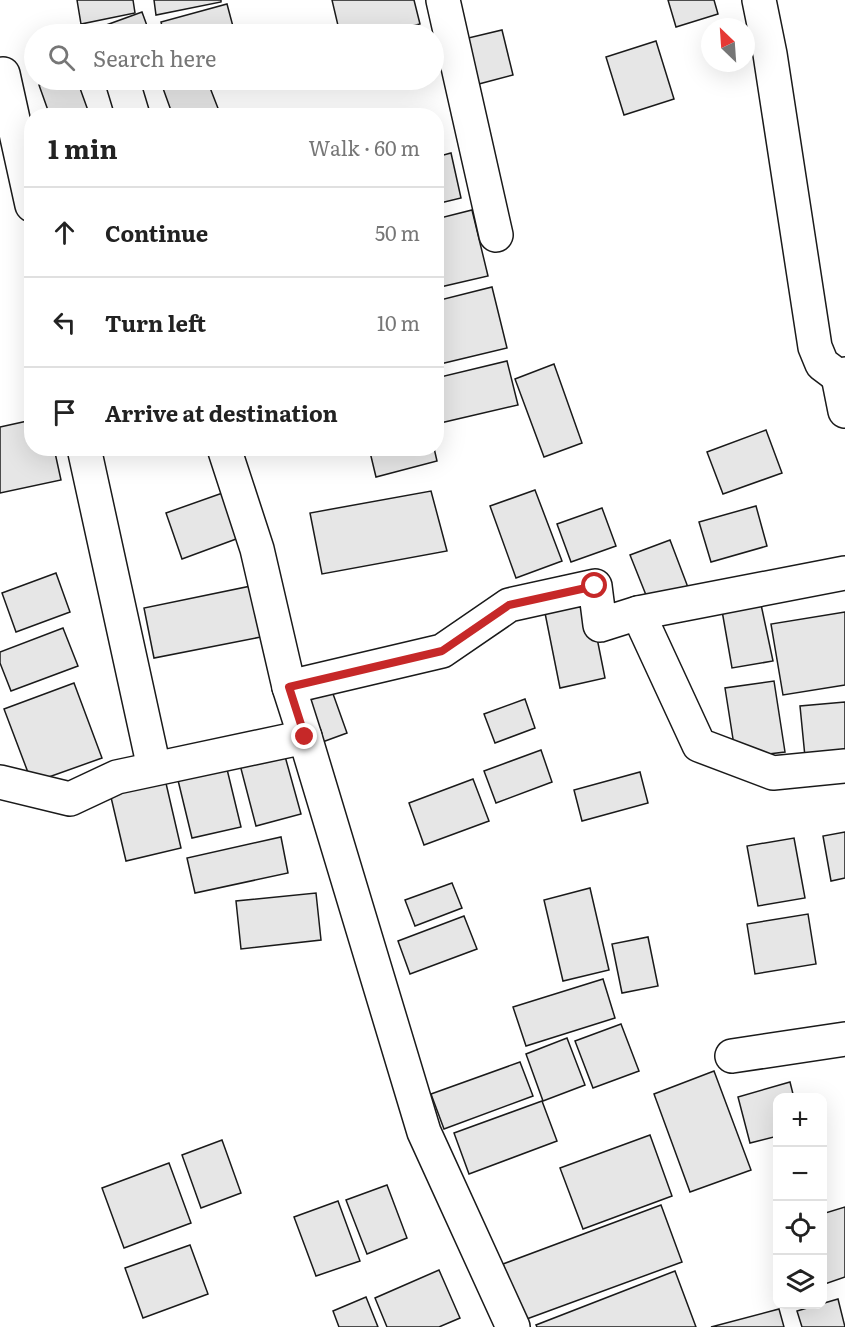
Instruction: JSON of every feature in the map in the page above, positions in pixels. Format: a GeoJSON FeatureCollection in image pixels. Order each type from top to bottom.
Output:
{"type":"FeatureCollection","features":[{"type":"Feature","properties":{"kind":"street"},"geometry":{"type":"LineString","coordinates":[[443,0],[496,235]]}},
{"type":"Feature","properties":{"kind":"street"},"geometry":{"type":"LineString","coordinates":[[759,0],[770,54],[815,347],[822,364],[842,375],[845,411]]}},
{"type":"Feature","properties":{"kind":"street"},"geometry":{"type":"LineString","coordinates":[[3,74],[24,170]]}},
{"type":"Feature","properties":{"kind":"street"},"geometry":{"type":"LineString","coordinates":[[125,90],[131,108]]}},
{"type":"Feature","properties":{"kind":"street"},"geometry":{"type":"LineString","coordinates":[[86,456],[154,768]]}},
{"type":"Feature","properties":{"kind":"street"},"geometry":{"type":"LineString","coordinates":[[227,456],[257,549],[289,687],[424,1132],[513,1327]]}},
{"type":"Feature","properties":{"kind":"street"},"geometry":{"type":"LineString","coordinates":[[289,687],[442,651],[509,605],[595,586],[600,626],[638,613],[845,573]]}},
{"type":"Feature","properties":{"kind":"street"},"geometry":{"type":"LineString","coordinates":[[638,613],[699,745],[773,773],[845,766]]}},
{"type":"Feature","properties":{"kind":"street"},"geometry":{"type":"LineString","coordinates":[[0,782],[70,799],[117,777],[305,737]]}},
{"type":"Feature","properties":{"kind":"street"},"geometry":{"type":"LineString","coordinates":[[732,1056],[845,1039]]}},
{"type":"Feature","properties":{"kind":"building"},"geometry":{"type":"Polygon","coordinates":[[[77,0],[133,0],[135,13],[81,24],[77,0]]]}},
{"type":"Feature","properties":{"kind":"building"},"geometry":{"type":"Polygon","coordinates":[[[154,0],[221,0],[221,2],[156,15],[154,0]]]}},
{"type":"Feature","properties":{"kind":"building"},"geometry":{"type":"Polygon","coordinates":[[[332,0],[414,0],[420,24],[338,24],[332,0]]]}},
{"type":"Feature","properties":{"kind":"building"},"geometry":{"type":"Polygon","coordinates":[[[668,0],[714,0],[718,14],[676,27],[668,0]]]}},
{"type":"Feature","properties":{"kind":"building"},"geometry":{"type":"Polygon","coordinates":[[[227,4],[232,24],[162,24],[161,22],[227,4]]]}},
{"type":"Feature","properties":{"kind":"building"},"geometry":{"type":"Polygon","coordinates":[[[142,12],[146,24],[109,24],[142,12]]]}},
{"type":"Feature","properties":{"kind":"building"},"geometry":{"type":"Polygon","coordinates":[[[502,30],[513,75],[475,85],[464,39],[502,30]]]}},
{"type":"Feature","properties":{"kind":"building"},"geometry":{"type":"Polygon","coordinates":[[[656,41],[674,99],[624,115],[606,57],[656,41]]]}},
{"type":"Feature","properties":{"kind":"building"},"geometry":{"type":"Polygon","coordinates":[[[41,90],[81,90],[87,108],[47,108],[41,90]]]}},
{"type":"Feature","properties":{"kind":"building"},"geometry":{"type":"Polygon","coordinates":[[[164,90],[211,90],[218,108],[170,108],[164,90]]]}},
{"type":"Feature","properties":{"kind":"building"},"geometry":{"type":"Polygon","coordinates":[[[451,153],[461,198],[444,202],[444,155],[451,153]]]}},
{"type":"Feature","properties":{"kind":"building"},"geometry":{"type":"Polygon","coordinates":[[[472,210],[488,276],[444,286],[444,217],[472,210]]]}},
{"type":"Feature","properties":{"kind":"building"},"geometry":{"type":"Polygon","coordinates":[[[492,287],[507,348],[444,363],[444,299],[492,287]]]}},
{"type":"Feature","properties":{"kind":"building"},"geometry":{"type":"Polygon","coordinates":[[[507,361],[518,405],[444,422],[444,376],[507,361]]]}},
{"type":"Feature","properties":{"kind":"building"},"geometry":{"type":"Polygon","coordinates":[[[554,364],[582,443],[544,457],[515,379],[554,364]]]}},
{"type":"Feature","properties":{"kind":"building"},"geometry":{"type":"Polygon","coordinates":[[[24,422],[24,456],[56,456],[61,480],[0,493],[0,427],[24,422]]]}},
{"type":"Feature","properties":{"kind":"building"},"geometry":{"type":"Polygon","coordinates":[[[766,430],[782,473],[723,494],[707,452],[766,430]]]}},
{"type":"Feature","properties":{"kind":"building"},"geometry":{"type":"Polygon","coordinates":[[[371,456],[436,456],[437,461],[376,477],[371,456]]]}},
{"type":"Feature","properties":{"kind":"building"},"geometry":{"type":"Polygon","coordinates":[[[231,490],[247,535],[182,559],[166,513],[231,490]]]}},
{"type":"Feature","properties":{"kind":"building"},"geometry":{"type":"Polygon","coordinates":[[[535,490],[562,561],[516,578],[490,506],[535,490]]]}},
{"type":"Feature","properties":{"kind":"building"},"geometry":{"type":"Polygon","coordinates":[[[431,491],[447,551],[322,574],[310,513],[431,491]]]}},
{"type":"Feature","properties":{"kind":"building"},"geometry":{"type":"Polygon","coordinates":[[[756,506],[767,546],[711,562],[699,522],[756,506]]]}},
{"type":"Feature","properties":{"kind":"building"},"geometry":{"type":"Polygon","coordinates":[[[602,508],[616,546],[571,562],[557,524],[602,508]]]}},
{"type":"Feature","properties":{"kind":"building"},"geometry":{"type":"Polygon","coordinates":[[[670,540],[689,590],[650,605],[630,555],[670,540]]]}},
{"type":"Feature","properties":{"kind":"building"},"geometry":{"type":"Polygon","coordinates":[[[56,573],[70,612],[16,632],[2,593],[56,573]]]}},
{"type":"Feature","properties":{"kind":"building"},"geometry":{"type":"Polygon","coordinates":[[[251,586],[261,637],[154,658],[144,608],[251,586]]]}},
{"type":"Feature","properties":{"kind":"building"},"geometry":{"type":"Polygon","coordinates":[[[759,595],[773,661],[732,668],[721,605],[759,595]]]}},
{"type":"Feature","properties":{"kind":"building"},"geometry":{"type":"Polygon","coordinates":[[[589,598],[605,678],[560,688],[544,608],[589,598]]]}},
{"type":"Feature","properties":{"kind":"building"},"geometry":{"type":"Polygon","coordinates":[[[845,612],[845,685],[783,695],[771,624],[845,612]]]}},
{"type":"Feature","properties":{"kind":"building"},"geometry":{"type":"Polygon","coordinates":[[[63,628],[78,666],[11,691],[0,663],[0,652],[63,628]]]}},
{"type":"Feature","properties":{"kind":"building"},"geometry":{"type":"Polygon","coordinates":[[[774,681],[785,752],[736,758],[725,688],[774,681]]]}},
{"type":"Feature","properties":{"kind":"building"},"geometry":{"type":"Polygon","coordinates":[[[74,683],[102,758],[32,783],[4,709],[74,683]]]}},
{"type":"Feature","properties":{"kind":"building"},"geometry":{"type":"Polygon","coordinates":[[[332,691],[347,733],[317,744],[302,703],[332,691]]]}},
{"type":"Feature","properties":{"kind":"building"},"geometry":{"type":"Polygon","coordinates":[[[525,699],[535,728],[495,743],[484,714],[525,699]]]}},
{"type":"Feature","properties":{"kind":"building"},"geometry":{"type":"Polygon","coordinates":[[[845,702],[845,763],[806,767],[800,706],[845,702]]]}},
{"type":"Feature","properties":{"kind":"building"},"geometry":{"type":"Polygon","coordinates":[[[283,749],[301,814],[256,826],[239,761],[283,749]]]}},
{"type":"Feature","properties":{"kind":"building"},"geometry":{"type":"Polygon","coordinates":[[[541,750],[552,782],[496,803],[484,771],[541,750]]]}},
{"type":"Feature","properties":{"kind":"building"},"geometry":{"type":"Polygon","coordinates":[[[226,765],[241,827],[192,838],[177,776],[226,765]]]}},
{"type":"Feature","properties":{"kind":"building"},"geometry":{"type":"Polygon","coordinates":[[[640,772],[648,803],[582,821],[574,790],[640,772]]]}},
{"type":"Feature","properties":{"kind":"building"},"geometry":{"type":"Polygon","coordinates":[[[165,779],[181,848],[126,861],[110,793],[165,779]]]}},
{"type":"Feature","properties":{"kind":"building"},"geometry":{"type":"Polygon","coordinates":[[[473,779],[489,821],[424,845],[409,803],[473,779]]]}},
{"type":"Feature","properties":{"kind":"building"},"geometry":{"type":"Polygon","coordinates":[[[845,832],[845,878],[831,881],[823,836],[845,832]]]}},
{"type":"Feature","properties":{"kind":"building"},"geometry":{"type":"Polygon","coordinates":[[[281,837],[288,873],[195,893],[187,858],[281,837]]]}},
{"type":"Feature","properties":{"kind":"building"},"geometry":{"type":"Polygon","coordinates":[[[794,838],[805,898],[758,906],[747,846],[794,838]]]}},
{"type":"Feature","properties":{"kind":"building"},"geometry":{"type":"Polygon","coordinates":[[[452,883],[462,908],[415,926],[405,900],[452,883]]]}},
{"type":"Feature","properties":{"kind":"building"},"geometry":{"type":"Polygon","coordinates":[[[590,888],[609,970],[563,981],[544,900],[590,888]]]}},
{"type":"Feature","properties":{"kind":"building"},"geometry":{"type":"Polygon","coordinates":[[[316,893],[321,940],[241,949],[236,901],[316,893]]]}},
{"type":"Feature","properties":{"kind":"building"},"geometry":{"type":"Polygon","coordinates":[[[808,914],[816,964],[755,974],[747,924],[808,914]]]}},
{"type":"Feature","properties":{"kind":"building"},"geometry":{"type":"Polygon","coordinates":[[[464,916],[477,949],[410,974],[398,941],[464,916]]]}},
{"type":"Feature","properties":{"kind":"building"},"geometry":{"type":"Polygon","coordinates":[[[648,937],[658,986],[622,993],[612,944],[648,937]]]}},
{"type":"Feature","properties":{"kind":"building"},"geometry":{"type":"Polygon","coordinates":[[[603,979],[615,1018],[526,1046],[513,1007],[603,979]]]}},
{"type":"Feature","properties":{"kind":"building"},"geometry":{"type":"Polygon","coordinates":[[[621,1024],[639,1071],[593,1088],[575,1041],[621,1024]]]}},
{"type":"Feature","properties":{"kind":"building"},"geometry":{"type":"Polygon","coordinates":[[[567,1038],[585,1085],[543,1101],[526,1054],[567,1038]]]}},
{"type":"Feature","properties":{"kind":"building"},"geometry":{"type":"Polygon","coordinates":[[[520,1062],[533,1096],[444,1129],[431,1094],[520,1062]]]}},
{"type":"Feature","properties":{"kind":"building"},"geometry":{"type":"Polygon","coordinates":[[[714,1071],[751,1170],[690,1192],[654,1094],[714,1071]]]}},
{"type":"Feature","properties":{"kind":"building"},"geometry":{"type":"Polygon","coordinates":[[[790,1082],[793,1093],[773,1093],[773,1137],[750,1143],[738,1097],[790,1082]]]}},
{"type":"Feature","properties":{"kind":"building"},"geometry":{"type":"Polygon","coordinates":[[[542,1101],[557,1141],[469,1174],[454,1133],[542,1101]]]}},
{"type":"Feature","properties":{"kind":"building"},"geometry":{"type":"Polygon","coordinates":[[[650,1135],[672,1196],[583,1229],[560,1168],[650,1135]]]}},
{"type":"Feature","properties":{"kind":"building"},"geometry":{"type":"Polygon","coordinates":[[[222,1140],[241,1193],[201,1208],[182,1155],[222,1140]]]}},
{"type":"Feature","properties":{"kind":"building"},"geometry":{"type":"Polygon","coordinates":[[[169,1163],[191,1223],[124,1248],[102,1188],[169,1163]]]}},
{"type":"Feature","properties":{"kind":"building"},"geometry":{"type":"Polygon","coordinates":[[[387,1185],[407,1238],[367,1254],[346,1200],[387,1185]]]}},
{"type":"Feature","properties":{"kind":"building"},"geometry":{"type":"Polygon","coordinates":[[[338,1201],[360,1261],[316,1276],[294,1217],[338,1201]]]}},
{"type":"Feature","properties":{"kind":"building"},"geometry":{"type":"Polygon","coordinates":[[[661,1205],[682,1262],[524,1320],[503,1264],[661,1205]]]}},
{"type":"Feature","properties":{"kind":"building"},"geometry":{"type":"Polygon","coordinates":[[[845,1207],[845,1277],[827,1283],[827,1255],[827,1212],[845,1207]]]}},
{"type":"Feature","properties":{"kind":"building"},"geometry":{"type":"Polygon","coordinates":[[[190,1245],[208,1294],[143,1318],[125,1268],[190,1245]]]}},
{"type":"Feature","properties":{"kind":"building"},"geometry":{"type":"Polygon","coordinates":[[[439,1270],[460,1318],[439,1327],[387,1327],[375,1298],[439,1270]]]}},
{"type":"Feature","properties":{"kind":"building"},"geometry":{"type":"Polygon","coordinates":[[[675,1271],[696,1327],[537,1327],[536,1325],[675,1271]]]}},
{"type":"Feature","properties":{"kind":"building"},"geometry":{"type":"Polygon","coordinates":[[[366,1297],[378,1327],[339,1327],[333,1311],[366,1297]]]}},
{"type":"Feature","properties":{"kind":"building"},"geometry":{"type":"Polygon","coordinates":[[[838,1299],[845,1327],[802,1327],[797,1311],[827,1309],[827,1302],[838,1299]]]}},
{"type":"Feature","properties":{"kind":"building"},"geometry":{"type":"Polygon","coordinates":[[[779,1309],[784,1327],[711,1327],[779,1309]]]}},
{"type":"Feature","properties":{"kind":"route"},"geometry":{"type":"LineString","coordinates":[[305,737],[289,687],[442,651],[509,605],[595,586]]}}]}
